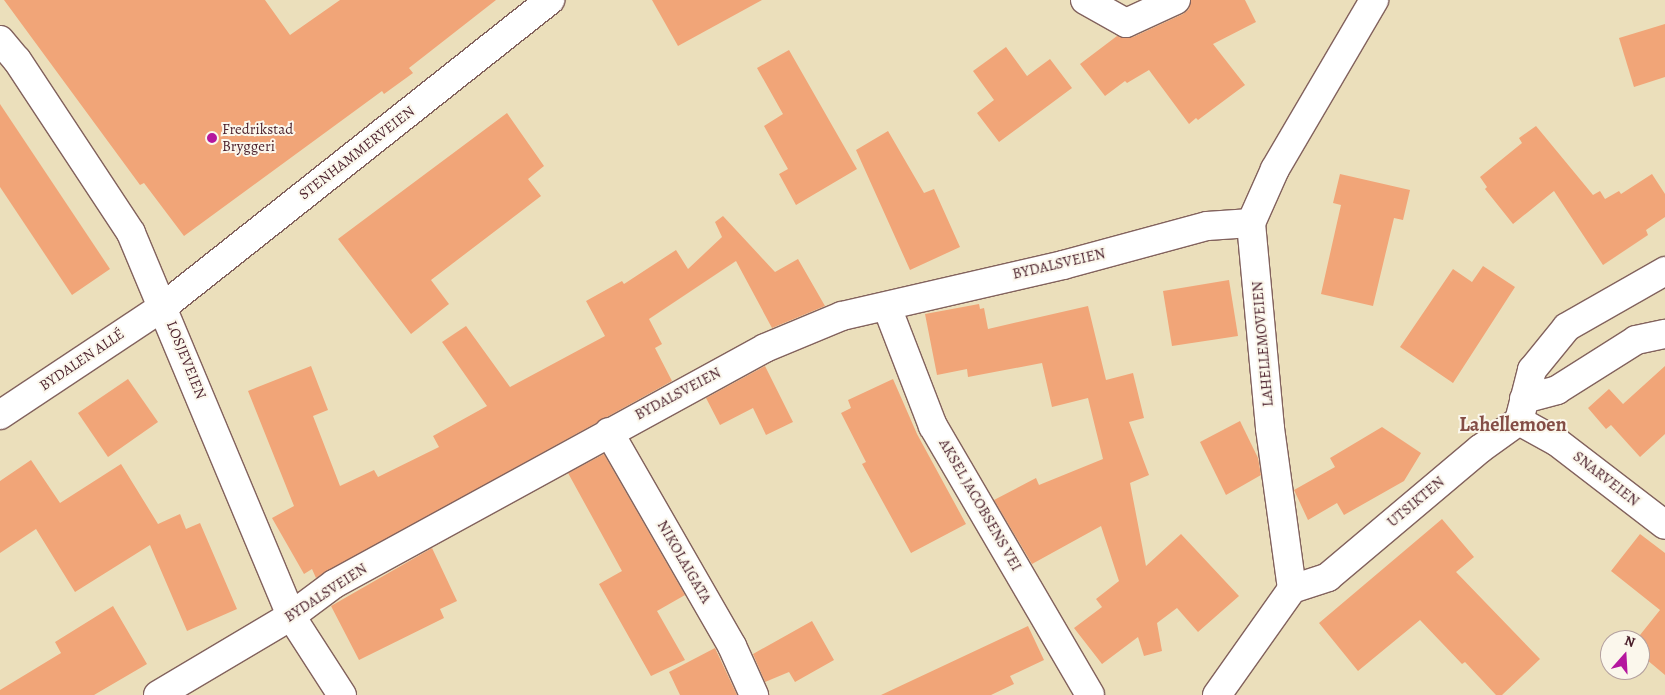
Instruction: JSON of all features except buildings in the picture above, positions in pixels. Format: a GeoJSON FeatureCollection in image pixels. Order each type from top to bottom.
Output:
{"type":"FeatureCollection","features":[{"type":"Feature","properties":{"kind":"street","name":"STENHAMMERVEIEN"},"geometry":{"type":"LineString","coordinates":[[164,306],[550,0]]}},
{"type":"Feature","properties":{"kind":"street"},"geometry":{"type":"LineString","coordinates":[[1085,0],[1126,23],[1176,0]]}},
{"type":"Feature","properties":{"kind":"street","name":"LAHELLEMOVEIEN"},"geometry":{"type":"LineString","coordinates":[[1292,589],[1270,428],[1251,223],[1275,169],[1374,0]]}},
{"type":"Feature","properties":{"kind":"street","name":"LOSJEVEIEN"},"geometry":{"type":"LineString","coordinates":[[0,40],[17,60],[132,233],[164,306],[291,616],[310,640],[342,695]]}},
{"type":"Feature","properties":{"kind":"street","name":"BYDALSVEIEN"},"geometry":{"type":"LineString","coordinates":[[158,695],[291,616],[334,584],[765,348],[842,316],[887,307],[1207,226],[1251,223]]}},
{"type":"Feature","properties":{"kind":"street"},"geometry":{"type":"LineString","coordinates":[[1521,410],[1532,370],[1567,326],[1665,271]]}},
{"type":"Feature","properties":{"kind":"street","name":"BYDALEN ALLÉ"},"geometry":{"type":"LineString","coordinates":[[0,415],[164,306]]}},
{"type":"Feature","properties":{"kind":"street","name":"AKSEL JACOBSENS VEI"},"geometry":{"type":"LineString","coordinates":[[887,307],[933,426],[1090,695]]}},
{"type":"Feature","properties":{"kind":"street","name":"UTSIKTEN"},"geometry":{"type":"LineString","coordinates":[[1292,589],[1328,577],[1480,449],[1521,410],[1557,390],[1636,340],[1665,334]]}},
{"type":"Feature","properties":{"kind":"street","name":"SNARVEIEN"},"geometry":{"type":"LineString","coordinates":[[1521,410],[1557,442],[1665,525]]}},
{"type":"Feature","properties":{"kind":"street","name":"NIKOLAIGATA"},"geometry":{"type":"LineString","coordinates":[[609,432],[732,646],[754,695]]}},
{"type":"Feature","properties":{"kind":"street"},"geometry":{"type":"LineString","coordinates":[[1217,695],[1292,589]]}},
{"type":"Feature","properties":{"kind":"place","name":"Fredrikstad Bryggeri"},"geometry":{"type":"Point","coordinates":[212,138]}},
{"type":"Feature","properties":{"kind":"district","name":"Lahellemoen"},"geometry":{"type":"Point","coordinates":[1513,424]}}]}
